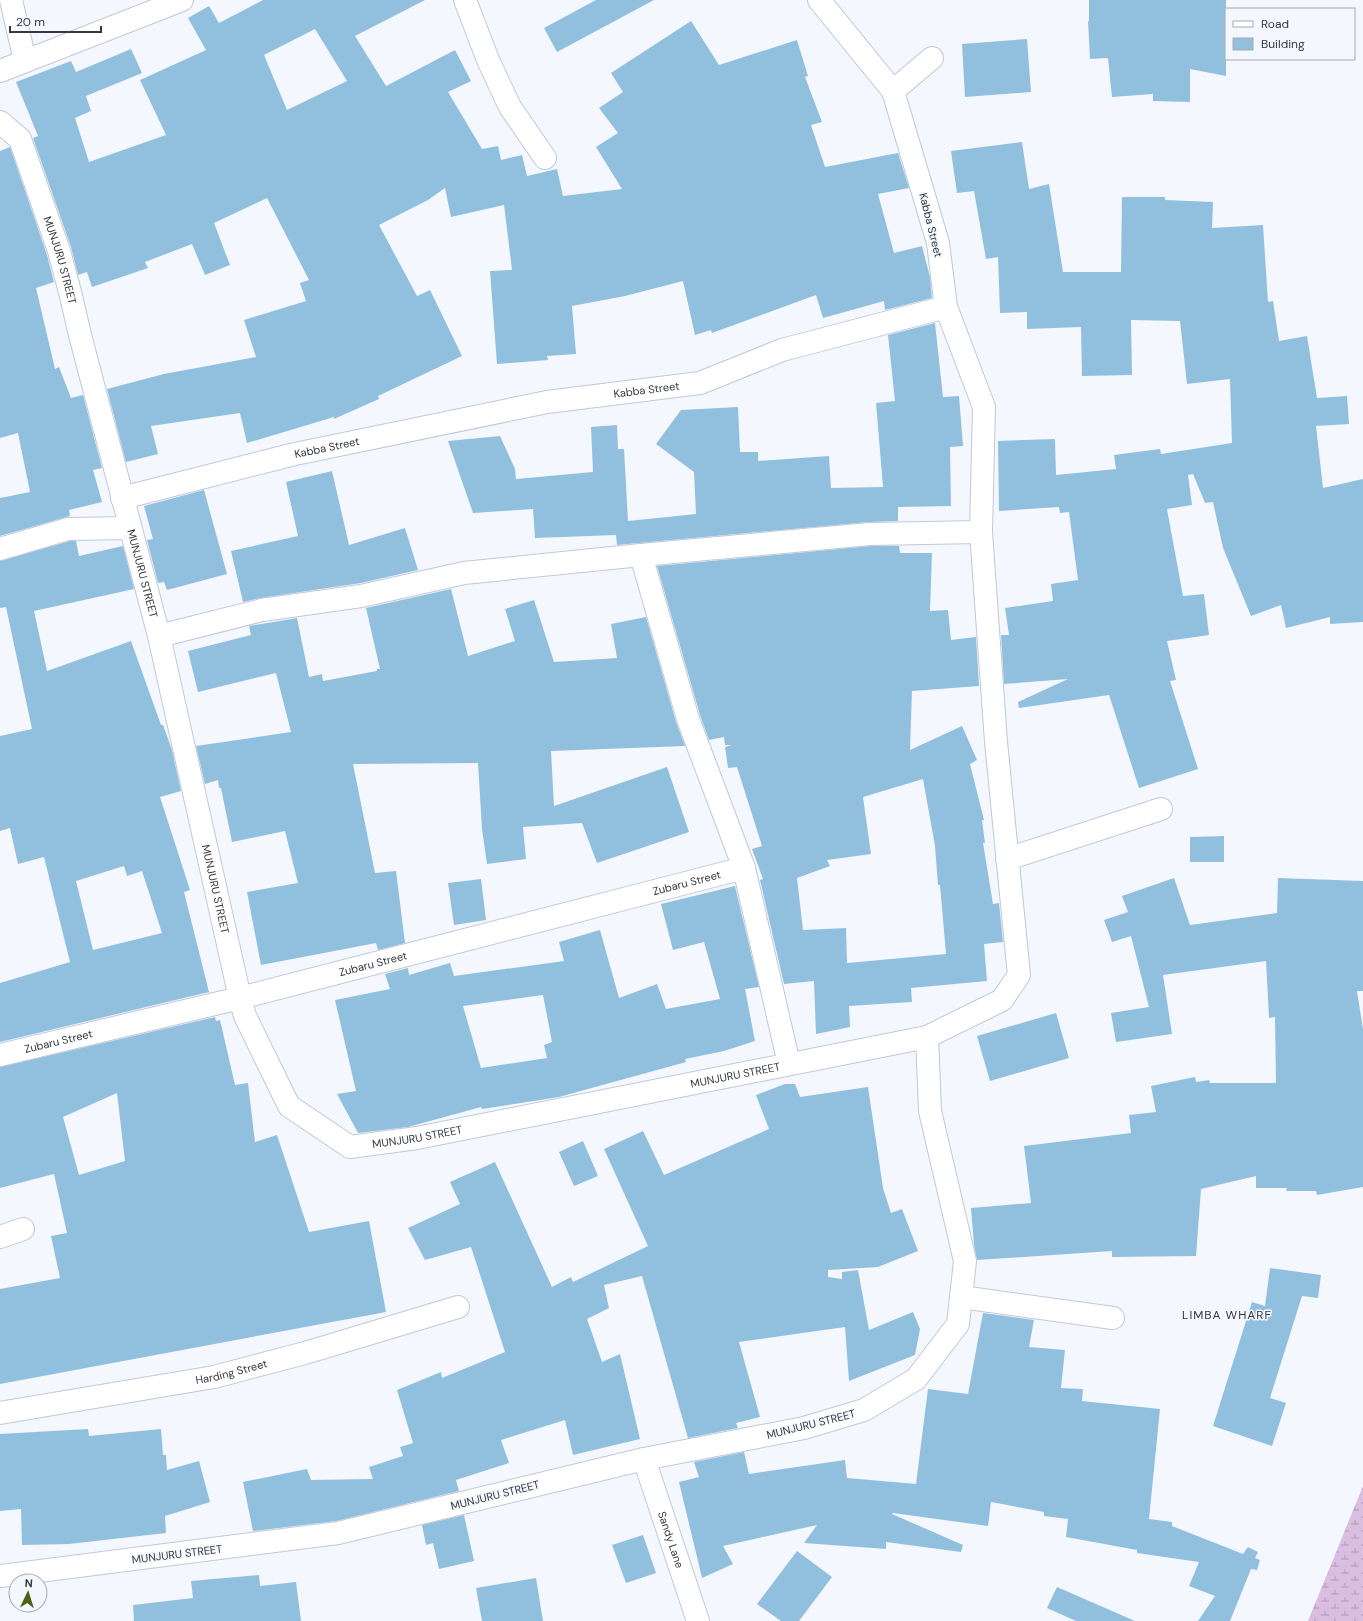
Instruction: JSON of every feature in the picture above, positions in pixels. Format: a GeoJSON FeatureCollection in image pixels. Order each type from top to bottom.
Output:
{"type":"FeatureCollection","features":[{"type":"Feature","properties":{"kind":"street"},"geometry":{"type":"LineString","coordinates":[[10,0],[25,61]]}},
{"type":"Feature","properties":{"kind":"street"},"geometry":{"type":"LineString","coordinates":[[0,71],[182,0]]}},
{"type":"Feature","properties":{"kind":"street"},"geometry":{"type":"LineString","coordinates":[[465,0],[488,60],[510,107],[545,158]]}},
{"type":"Feature","properties":{"kind":"street"},"geometry":{"type":"LineString","coordinates":[[819,0],[893,91],[932,58]]}},
{"type":"Feature","properties":{"kind":"street","name":"Kabba Street"},"geometry":{"type":"LineString","coordinates":[[122,498],[295,454],[547,402],[700,383],[782,350],[946,307],[938,243],[893,91]]}},
{"type":"Feature","properties":{"kind":"street","name":"MUNJURU STREET"},"geometry":{"type":"LineString","coordinates":[[0,122],[20,139],[59,251],[159,636],[240,998],[245,1016],[289,1106],[350,1147],[417,1138],[927,1037],[930,1111],[965,1261],[958,1324],[916,1379],[864,1410],[804,1428],[644,1458],[338,1533],[0,1576]]}},
{"type":"Feature","properties":{"kind":"street"},"geometry":{"type":"LineString","coordinates":[[927,1037],[1002,1000],[1019,975],[996,742],[981,532],[984,407],[946,307]]}},
{"type":"Feature","properties":{"kind":"street"},"geometry":{"type":"LineString","coordinates":[[0,550],[68,529],[130,528]]}},
{"type":"Feature","properties":{"kind":"street"},"geometry":{"type":"LineString","coordinates":[[159,636],[262,610],[361,596],[464,573],[870,534],[981,532]]}},
{"type":"Feature","properties":{"kind":"street"},"geometry":{"type":"LineString","coordinates":[[641,555],[688,719],[744,868],[789,1064]]}},
{"type":"Feature","properties":{"kind":"street"},"geometry":{"type":"LineString","coordinates":[[1007,859],[1161,809]]}},
{"type":"Feature","properties":{"kind":"street","name":"Zubaru Street"},"geometry":{"type":"LineString","coordinates":[[0,1055],[240,998],[744,868]]}},
{"type":"Feature","properties":{"kind":"street"},"geometry":{"type":"LineString","coordinates":[[0,1237],[23,1229]]}},
{"type":"Feature","properties":{"kind":"street"},"geometry":{"type":"LineString","coordinates":[[961,1297],[1113,1318]]}},
{"type":"Feature","properties":{"kind":"street","name":"Harding Street"},"geometry":{"type":"LineString","coordinates":[[0,1413],[214,1377],[305,1353],[458,1307]]}},
{"type":"Feature","properties":{"kind":"street","name":"Sandy Lane"},"geometry":{"type":"LineString","coordinates":[[644,1458],[698,1621]]}},
{"type":"Feature","properties":{"kind":"green space"},"geometry":{"type":"Polygon","coordinates":[[[1363,1486],[1363,1621],[1308,1621],[1363,1486]]]}},
{"type":"Feature","properties":{"kind":"building"},"geometry":{"type":"Polygon","coordinates":[[[263,0],[425,0],[355,36],[386,86],[455,50],[471,81],[448,92],[482,149],[498,146],[501,160],[522,155],[527,176],[557,169],[563,196],[622,189],[596,147],[618,133],[599,108],[623,92],[611,73],[691,21],[719,65],[797,40],[808,76],[805,77],[822,122],[811,125],[825,167],[898,153],[909,188],[878,194],[894,253],[922,246],[930,277],[932,298],[885,310],[884,301],[823,318],[816,295],[712,333],[711,330],[695,335],[683,281],[625,296],[572,306],[576,354],[547,356],[548,360],[497,364],[490,271],[512,270],[504,205],[451,217],[445,188],[428,200],[379,225],[417,296],[430,290],[462,356],[378,396],[379,399],[334,419],[334,417],[247,443],[240,413],[151,426],[158,454],[126,462],[107,389],[164,374],[256,357],[244,320],[306,301],[300,283],[309,280],[267,198],[214,223],[230,265],[205,275],[192,244],[145,262],[148,268],[92,287],[87,272],[78,275],[71,247],[33,138],[38,136],[16,82],[71,61],[76,72],[131,49],[142,73],[86,96],[91,111],[75,118],[89,162],[166,135],[140,80],[206,50],[188,18],[209,6],[219,23],[263,0]],[[315,29],[264,55],[287,110],[347,81],[315,29]]]}},
{"type":"Feature","properties":{"kind":"building"},"geometry":{"type":"Polygon","coordinates":[[[596,0],[654,0],[557,52],[544,28],[596,0]]]}},
{"type":"Feature","properties":{"kind":"building"},"geometry":{"type":"Polygon","coordinates":[[[1089,0],[1226,0],[1226,76],[1190,69],[1190,102],[1153,101],[1153,94],[1112,97],[1108,58],[1090,59],[1089,0]]]}},
{"type":"Feature","properties":{"kind":"building"},"geometry":{"type":"Polygon","coordinates":[[[1027,39],[1031,92],[965,97],[962,44],[1027,39]]]}},
{"type":"Feature","properties":{"kind":"building"},"geometry":{"type":"Polygon","coordinates":[[[1022,142],[1029,189],[1049,184],[1063,272],[1121,272],[1122,197],[1165,197],[1165,200],[1213,202],[1212,228],[1263,225],[1268,302],[1273,301],[1279,341],[1307,336],[1317,398],[1347,396],[1349,424],[1316,426],[1323,488],[1363,479],[1363,622],[1330,624],[1330,617],[1286,628],[1281,605],[1251,616],[1223,548],[1213,502],[1205,503],[1193,474],[1188,475],[1192,505],[1167,509],[1183,596],[1204,594],[1209,635],[1167,641],[1176,680],[1170,681],[1198,769],[1139,788],[1109,695],[1019,708],[1018,702],[1068,679],[1004,684],[1001,635],[1009,635],[1005,608],[1053,601],[1051,584],[1078,580],[1069,512],[1060,513],[1059,507],[999,511],[998,441],[1055,439],[1056,475],[1116,469],[1114,455],[1160,449],[1161,454],[1232,443],[1230,379],[1187,384],[1180,321],[1131,320],[1132,375],[1082,376],[1081,327],[1027,329],[1027,312],[1000,313],[998,257],[986,259],[974,191],[957,193],[951,151],[1022,142]]]}},
{"type":"Feature","properties":{"kind":"building"},"geometry":{"type":"Polygon","coordinates":[[[10,147],[47,255],[54,282],[36,288],[55,369],[59,367],[71,398],[83,395],[102,468],[93,470],[102,502],[69,510],[70,516],[0,536],[0,498],[30,492],[18,433],[0,438],[0,151],[10,147]]]}},
{"type":"Feature","properties":{"kind":"building"},"geometry":{"type":"Polygon","coordinates":[[[935,323],[943,397],[959,396],[963,446],[950,447],[951,506],[898,507],[898,521],[869,522],[617,545],[616,535],[535,538],[533,509],[473,513],[448,441],[500,436],[515,469],[516,479],[593,472],[591,427],[617,425],[618,449],[624,449],[628,521],[696,514],[694,472],[656,444],[681,410],[738,407],[740,452],[758,452],[758,461],[829,456],[831,488],[883,487],[876,403],[895,401],[888,335],[935,323]]]}},
{"type":"Feature","properties":{"kind":"building"},"geometry":{"type":"Polygon","coordinates":[[[332,471],[349,545],[405,528],[418,570],[361,583],[260,598],[243,602],[231,551],[298,536],[286,482],[332,471]]]}},
{"type":"Feature","properties":{"kind":"building"},"geometry":{"type":"Polygon","coordinates":[[[204,490],[227,574],[167,590],[164,582],[158,583],[147,540],[153,539],[144,506],[204,490]]]}},
{"type":"Feature","properties":{"kind":"building"},"geometry":{"type":"Polygon","coordinates":[[[70,541],[76,541],[79,556],[123,546],[134,589],[34,611],[47,671],[131,641],[161,725],[163,725],[172,750],[181,791],[160,797],[190,890],[184,892],[209,992],[0,1042],[0,983],[70,962],[44,857],[18,864],[10,828],[0,831],[0,736],[32,729],[6,607],[0,608],[0,561],[70,541]],[[124,866],[76,881],[93,950],[162,933],[142,871],[127,876],[124,866]]]}},
{"type":"Feature","properties":{"kind":"building"},"geometry":{"type":"Polygon","coordinates":[[[871,546],[899,546],[900,553],[932,553],[930,611],[948,610],[951,640],[976,637],[979,686],[912,691],[910,750],[962,726],[977,760],[970,764],[984,820],[982,820],[985,843],[983,843],[993,904],[999,903],[1003,942],[984,944],[987,981],[911,988],[912,1002],[849,1006],[850,1027],[816,1034],[814,981],[784,984],[760,880],[763,879],[752,849],[762,846],[737,767],[728,768],[725,747],[732,745],[725,745],[724,737],[709,740],[700,715],[657,566],[871,546]],[[923,779],[863,797],[871,854],[827,860],[830,866],[797,878],[803,930],[846,928],[847,963],[946,954],[935,846],[923,779]]]}},
{"type":"Feature","properties":{"kind":"building"},"geometry":{"type":"Polygon","coordinates":[[[451,589],[468,656],[515,641],[505,609],[534,600],[554,662],[617,658],[611,624],[646,617],[676,722],[685,746],[551,751],[554,806],[667,767],[689,832],[597,863],[582,823],[523,827],[526,859],[487,864],[482,829],[478,763],[353,764],[375,873],[396,871],[405,943],[378,950],[376,943],[261,965],[247,892],[298,883],[285,831],[232,842],[218,780],[205,784],[196,746],[291,732],[276,673],[198,692],[188,651],[251,635],[249,626],[297,618],[309,677],[322,674],[323,681],[377,671],[377,669],[380,669],[366,608],[451,589]]]}},
{"type":"Feature","properties":{"kind":"building"},"geometry":{"type":"Polygon","coordinates":[[[1224,836],[1224,862],[1190,862],[1190,837],[1224,836]]]}},
{"type":"Feature","properties":{"kind":"building"},"geometry":{"type":"Polygon","coordinates":[[[1174,878],[1190,925],[1277,913],[1278,878],[1363,881],[1363,991],[1357,991],[1363,1029],[1363,1187],[1317,1195],[1316,1191],[1286,1191],[1287,1188],[1256,1188],[1256,1176],[1201,1189],[1196,1256],[1112,1257],[1112,1251],[977,1260],[974,1245],[971,1208],[1031,1203],[1024,1146],[1131,1133],[1129,1115],[1156,1112],[1151,1086],[1195,1077],[1196,1082],[1209,1080],[1210,1083],[1276,1083],[1275,1017],[1269,1018],[1266,961],[1163,975],[1172,1034],[1116,1042],[1111,1013],[1149,1007],[1131,936],[1112,942],[1104,920],[1128,912],[1122,896],[1174,878]]]}},
{"type":"Feature","properties":{"kind":"building"},"geometry":{"type":"Polygon","coordinates":[[[481,879],[486,920],[454,925],[448,883],[481,879]]]}},
{"type":"Feature","properties":{"kind":"building"},"geometry":{"type":"Polygon","coordinates":[[[735,886],[759,987],[745,989],[755,1041],[724,1051],[685,1059],[686,1062],[559,1097],[482,1109],[481,1107],[408,1127],[358,1133],[337,1094],[356,1091],[335,1000],[390,989],[385,974],[408,968],[409,975],[450,963],[454,976],[564,961],[559,942],[600,930],[619,998],[657,984],[666,1009],[720,999],[704,942],[673,950],[661,904],[735,886]],[[543,995],[463,1006],[481,1068],[547,1058],[544,1045],[552,1042],[543,995]]]}},
{"type":"Feature","properties":{"kind":"building"},"geometry":{"type":"Polygon","coordinates":[[[1056,1013],[1069,1058],[990,1081],[977,1036],[1056,1013]]]}},
{"type":"Feature","properties":{"kind":"building"},"geometry":{"type":"Polygon","coordinates":[[[215,1017],[216,1021],[220,1020],[235,1085],[248,1083],[255,1142],[277,1135],[309,1232],[369,1221],[386,1312],[0,1384],[0,1289],[60,1278],[51,1236],[67,1233],[54,1174],[0,1188],[0,1067],[215,1017]],[[117,1093],[63,1117],[79,1175],[125,1161],[117,1093]]]}},
{"type":"Feature","properties":{"kind":"building"},"geometry":{"type":"Polygon","coordinates":[[[785,1084],[795,1084],[800,1097],[868,1087],[883,1188],[891,1213],[902,1209],[918,1251],[878,1267],[828,1270],[828,1277],[842,1279],[842,1272],[858,1270],[869,1330],[913,1312],[920,1329],[915,1355],[849,1381],[845,1327],[739,1342],[760,1417],[736,1423],[738,1428],[688,1438],[642,1276],[604,1285],[609,1308],[587,1319],[602,1362],[620,1354],[640,1439],[573,1455],[565,1420],[501,1440],[509,1463],[456,1480],[459,1491],[336,1521],[253,1531],[243,1482],[307,1469],[311,1480],[373,1479],[369,1467],[403,1456],[400,1447],[413,1443],[397,1390],[441,1372],[442,1378],[505,1352],[471,1247],[425,1260],[408,1228],[460,1204],[450,1182],[495,1162],[552,1287],[571,1277],[573,1282],[648,1246],[604,1149],[643,1131],[664,1175],[769,1129],[756,1095],[785,1084]]]}},
{"type":"Feature","properties":{"kind":"building"},"geometry":{"type":"Polygon","coordinates":[[[583,1141],[598,1176],[574,1186],[559,1152],[583,1141]]]}},
{"type":"Feature","properties":{"kind":"building"},"geometry":{"type":"Polygon","coordinates":[[[1270,1268],[1321,1275],[1318,1298],[1302,1296],[1270,1398],[1286,1403],[1272,1446],[1213,1426],[1252,1302],[1265,1306],[1270,1268]]]}},
{"type":"Feature","properties":{"kind":"building"},"geometry":{"type":"Polygon","coordinates":[[[983,1313],[1034,1320],[1029,1347],[1065,1350],[1061,1388],[1083,1389],[1082,1401],[1160,1409],[1149,1519],[1172,1522],[1172,1526],[1243,1554],[1248,1547],[1258,1552],[1255,1558],[1260,1560],[1257,1570],[1251,1569],[1230,1621],[1198,1621],[1215,1596],[1189,1586],[1199,1562],[1137,1553],[1137,1550],[1066,1537],[1068,1519],[1044,1516],[1044,1512],[991,1502],[988,1526],[892,1514],[963,1545],[961,1552],[886,1542],[886,1549],[804,1543],[817,1525],[723,1546],[733,1564],[702,1578],[679,1482],[699,1477],[694,1462],[744,1452],[749,1474],[845,1460],[847,1478],[916,1484],[928,1389],[968,1394],[983,1313]]]}},
{"type":"Feature","properties":{"kind":"building"},"geometry":{"type":"Polygon","coordinates":[[[88,1429],[89,1436],[161,1429],[163,1455],[166,1455],[167,1470],[199,1461],[210,1502],[165,1516],[166,1533],[69,1544],[22,1545],[21,1509],[0,1511],[0,1434],[88,1429]]]}},
{"type":"Feature","properties":{"kind":"building"},"geometry":{"type":"Polygon","coordinates":[[[464,1515],[474,1561],[439,1569],[433,1543],[426,1545],[422,1525],[464,1515]]]}},
{"type":"Feature","properties":{"kind":"building"},"geometry":{"type":"Polygon","coordinates":[[[643,1535],[656,1573],[626,1583],[612,1545],[643,1535]]]}},
{"type":"Feature","properties":{"kind":"building"},"geometry":{"type":"Polygon","coordinates":[[[797,1551],[832,1577],[799,1621],[781,1621],[757,1604],[797,1551]]]}},
{"type":"Feature","properties":{"kind":"building"},"geometry":{"type":"Polygon","coordinates":[[[259,1575],[260,1586],[296,1582],[301,1621],[134,1621],[133,1605],[193,1598],[191,1581],[259,1575]]]}},
{"type":"Feature","properties":{"kind":"building"},"geometry":{"type":"Polygon","coordinates":[[[536,1578],[543,1621],[482,1621],[476,1588],[536,1578]]]}},
{"type":"Feature","properties":{"kind":"building"},"geometry":{"type":"Polygon","coordinates":[[[1057,1587],[1135,1621],[1076,1621],[1047,1608],[1057,1587]]]}},
{"type":"Feature","properties":{"kind":"district","name":"LIMBA WHARF"},"geometry":{"type":"Point","coordinates":[1227,1315]}}]}
